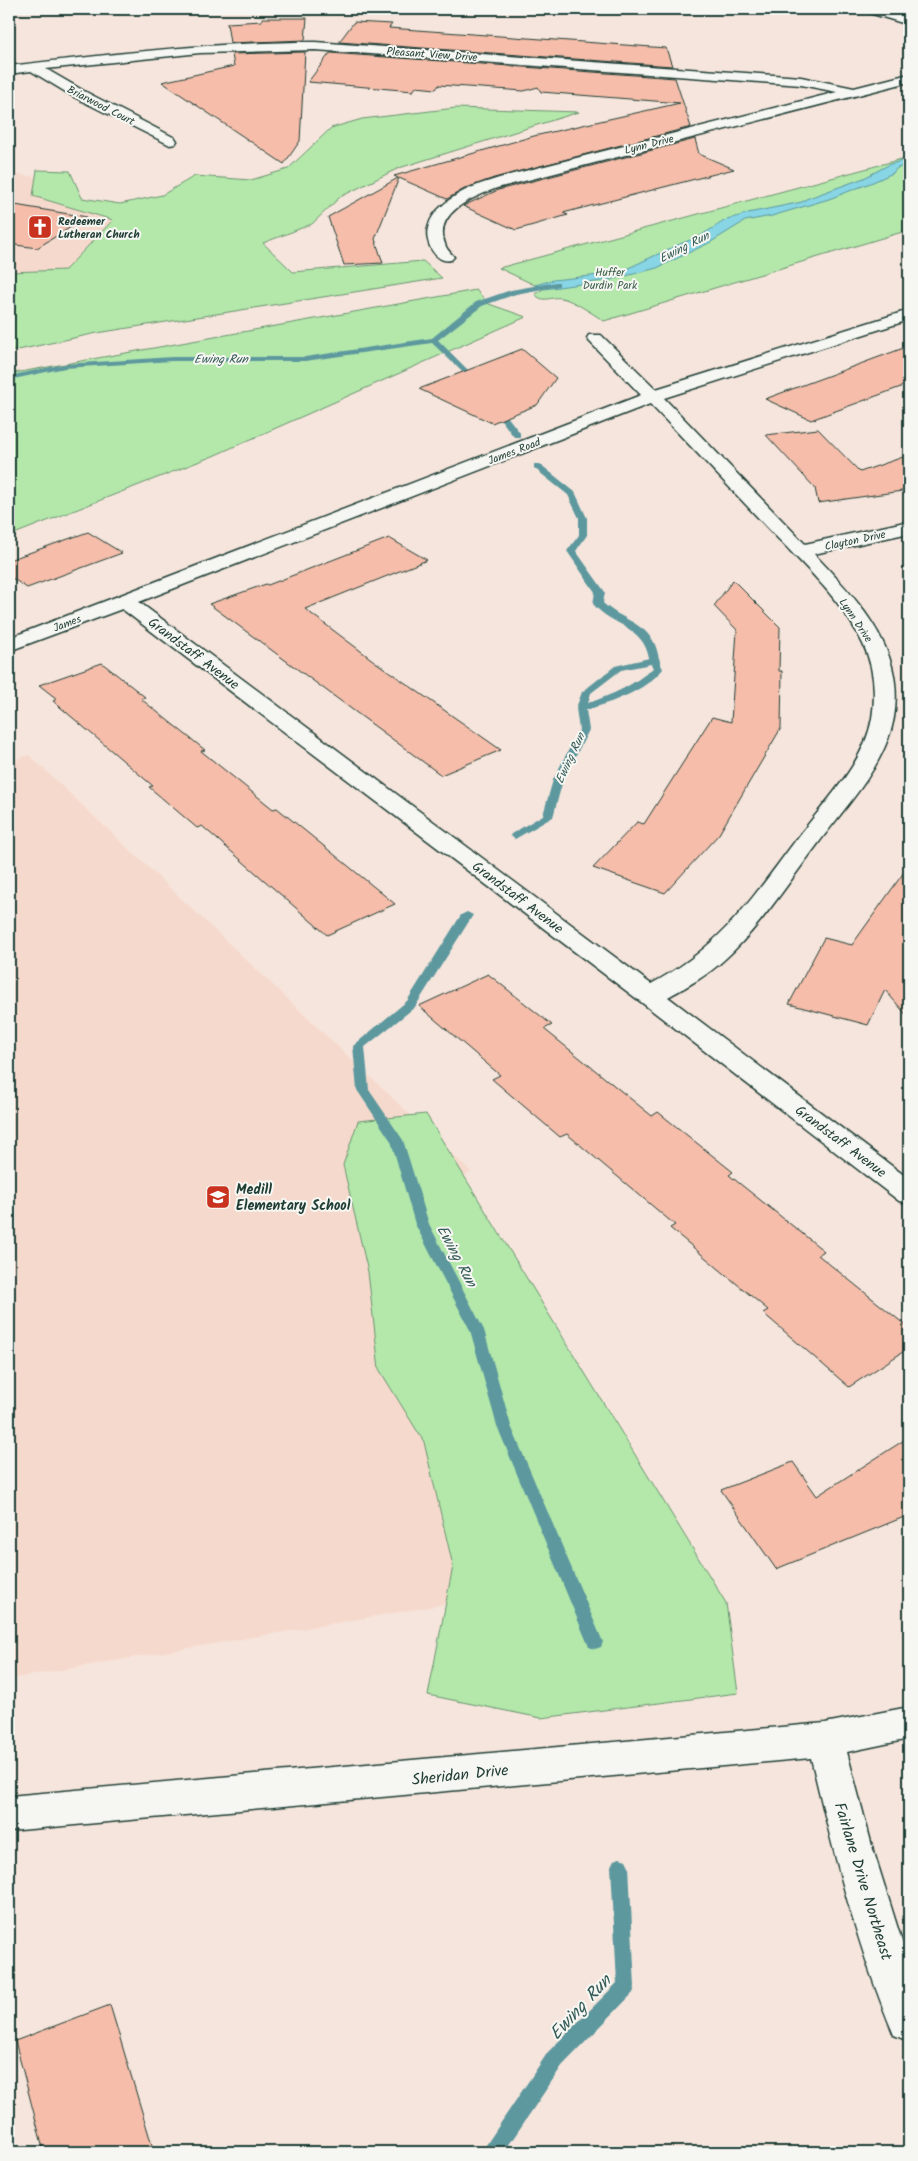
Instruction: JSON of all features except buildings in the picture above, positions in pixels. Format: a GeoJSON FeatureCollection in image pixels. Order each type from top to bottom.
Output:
{"type":"FeatureCollection","features":[{"type":"Feature","properties":{"kind":"street"},"geometry":{"type":"LineString","coordinates":[[867,9],[909,22]]}},
{"type":"Feature","properties":{"kind":"street","name":"Pleasant View Drive"},"geometry":{"type":"LineString","coordinates":[[9,70],[184,49],[248,46],[315,46],[801,81],[855,92]]}},
{"type":"Feature","properties":{"kind":"street","name":"Briarwood Court"},"geometry":{"type":"LineString","coordinates":[[32,67],[82,96],[170,141]]}},
{"type":"Feature","properties":{"kind":"street","name":"Lynn Drive"},"geometry":{"type":"LineString","coordinates":[[446,257],[436,244],[435,229],[440,216],[459,200],[477,190],[526,175],[909,78]]}},
{"type":"Feature","properties":{"kind":"street","name":"James Road"},"geometry":{"type":"LineString","coordinates":[[124,601],[654,396],[909,315]]}},
{"type":"Feature","properties":{"kind":"street","name":"Lynn Drive"},"geometry":{"type":"LineString","coordinates":[[595,338],[654,396],[834,588],[866,630],[877,652],[883,670],[882,724],[873,748],[858,774],[761,902],[738,929],[700,967],[650,996]]}},
{"type":"Feature","properties":{"kind":"street","name":"Clayton Drive"},"geometry":{"type":"LineString","coordinates":[[800,551],[872,537],[909,527]]}},
{"type":"Feature","properties":{"kind":"street","name":"James"},"geometry":{"type":"LineString","coordinates":[[9,645],[124,601]]}},
{"type":"Feature","properties":{"kind":"street","name":"Grandstaff Avenue"},"geometry":{"type":"LineString","coordinates":[[124,601],[650,996],[903,1182]]}},
{"type":"Feature","properties":{"kind":"street","name":"Sheridan Drive"},"geometry":{"type":"LineString","coordinates":[[9,1814],[342,1786],[660,1754],[826,1740],[909,1722]]}},
{"type":"Feature","properties":{"kind":"street","name":"Fairlane Drive Northeast"},"geometry":{"type":"LineString","coordinates":[[826,1740],[841,1805],[887,1961],[909,2021]]}},
{"type":"Feature","properties":{"kind":"shaded area"},"geometry":{"type":"Polygon","coordinates":[[[9,173],[36,177],[34,196],[113,220],[65,270],[9,272],[9,173]]]}},
{"type":"Feature","properties":{"kind":"shaded area","name":"Medill Elementary School"},"geometry":{"type":"Polygon","coordinates":[[[29,755],[471,1172],[384,1222],[527,1590],[9,1679],[9,762],[29,755]]]}},
{"type":"Feature","properties":{"kind":"green space"},"geometry":{"type":"Polygon","coordinates":[[[456,108],[579,112],[399,168],[340,197],[312,224],[263,243],[293,272],[423,261],[442,278],[97,333],[9,352],[9,272],[65,270],[113,220],[33,196],[37,170],[70,171],[82,198],[120,204],[162,195],[195,176],[251,180],[288,169],[331,128],[362,119],[456,108]]]}},
{"type":"Feature","properties":{"kind":"green space","name":"Huffer Durdin Park"},"geometry":{"type":"Polygon","coordinates":[[[909,157],[909,230],[604,321],[571,301],[557,298],[541,299],[535,294],[543,289],[499,268],[909,157]]]}},
{"type":"Feature","properties":{"kind":"green space"},"geometry":{"type":"Polygon","coordinates":[[[476,290],[489,304],[526,317],[213,456],[9,536],[9,374],[476,290]]]}},
{"type":"Feature","properties":{"kind":"green space"},"geometry":{"type":"Polygon","coordinates":[[[426,1114],[726,1603],[738,1693],[541,1718],[428,1695],[453,1566],[424,1442],[379,1369],[368,1272],[343,1165],[358,1121],[426,1114]]]}},
{"type":"Feature","properties":{"kind":"water"},"geometry":{"type":"Polygon","coordinates":[[[909,159],[909,165],[897,168],[893,173],[829,199],[772,216],[745,221],[711,242],[657,268],[610,280],[544,289],[535,285],[553,280],[618,273],[700,236],[724,221],[748,213],[802,202],[864,178],[890,164],[909,159]]]}},
{"type":"Feature","properties":{"kind":"waterway","name":"Ewing Run"},"geometry":{"type":"LineString","coordinates":[[434,340],[479,304],[514,292],[556,284]]}},
{"type":"Feature","properties":{"kind":"waterway","name":"Ewing Run"},"geometry":{"type":"LineString","coordinates":[[9,378],[65,366],[172,359],[305,359],[434,340]]}},
{"type":"Feature","properties":{"kind":"waterway","name":"Ewing Run"},"geometry":{"type":"LineString","coordinates":[[434,340],[477,384]]}},
{"type":"Feature","properties":{"kind":"waterway","name":"Ewing Run"},"geometry":{"type":"LineString","coordinates":[[494,405],[517,435]]}},
{"type":"Feature","properties":{"kind":"waterway","name":"Ewing Run"},"geometry":{"type":"LineString","coordinates":[[537,466],[572,494],[583,518],[583,535],[571,551],[600,592],[598,604],[614,618],[640,632],[647,639],[652,648],[654,660]]}},
{"type":"Feature","properties":{"kind":"waterway","name":"Ewing Run"},"geometry":{"type":"LineString","coordinates":[[581,708],[587,692],[618,668],[654,660]]}},
{"type":"Feature","properties":{"kind":"waterway"},"geometry":{"type":"LineString","coordinates":[[581,708],[602,702],[632,688],[658,669],[654,660]]}},
{"type":"Feature","properties":{"kind":"waterway","name":"Ewing Run"},"geometry":{"type":"LineString","coordinates":[[515,836],[548,817],[558,780],[584,730],[581,708]]}},
{"type":"Feature","properties":{"kind":"waterway","name":"Ewing Run"},"geometry":{"type":"LineString","coordinates":[[467,915],[411,1004],[359,1046],[363,1090],[397,1140],[422,1224],[477,1330],[504,1426],[595,1642]]}},
{"type":"Feature","properties":{"kind":"waterway","name":"Ewing Run"},"geometry":{"type":"LineString","coordinates":[[493,2152],[555,2059],[626,1987],[620,1866]]}},
{"type":"Feature","properties":{"kind":"place","name":"Redeemer Lutheran Church"},"geometry":{"type":"Point","coordinates":[40,227]}},
{"type":"Feature","properties":{"kind":"place","name":"Medill Elementary School"},"geometry":{"type":"Point","coordinates":[218,1197]}}]}
